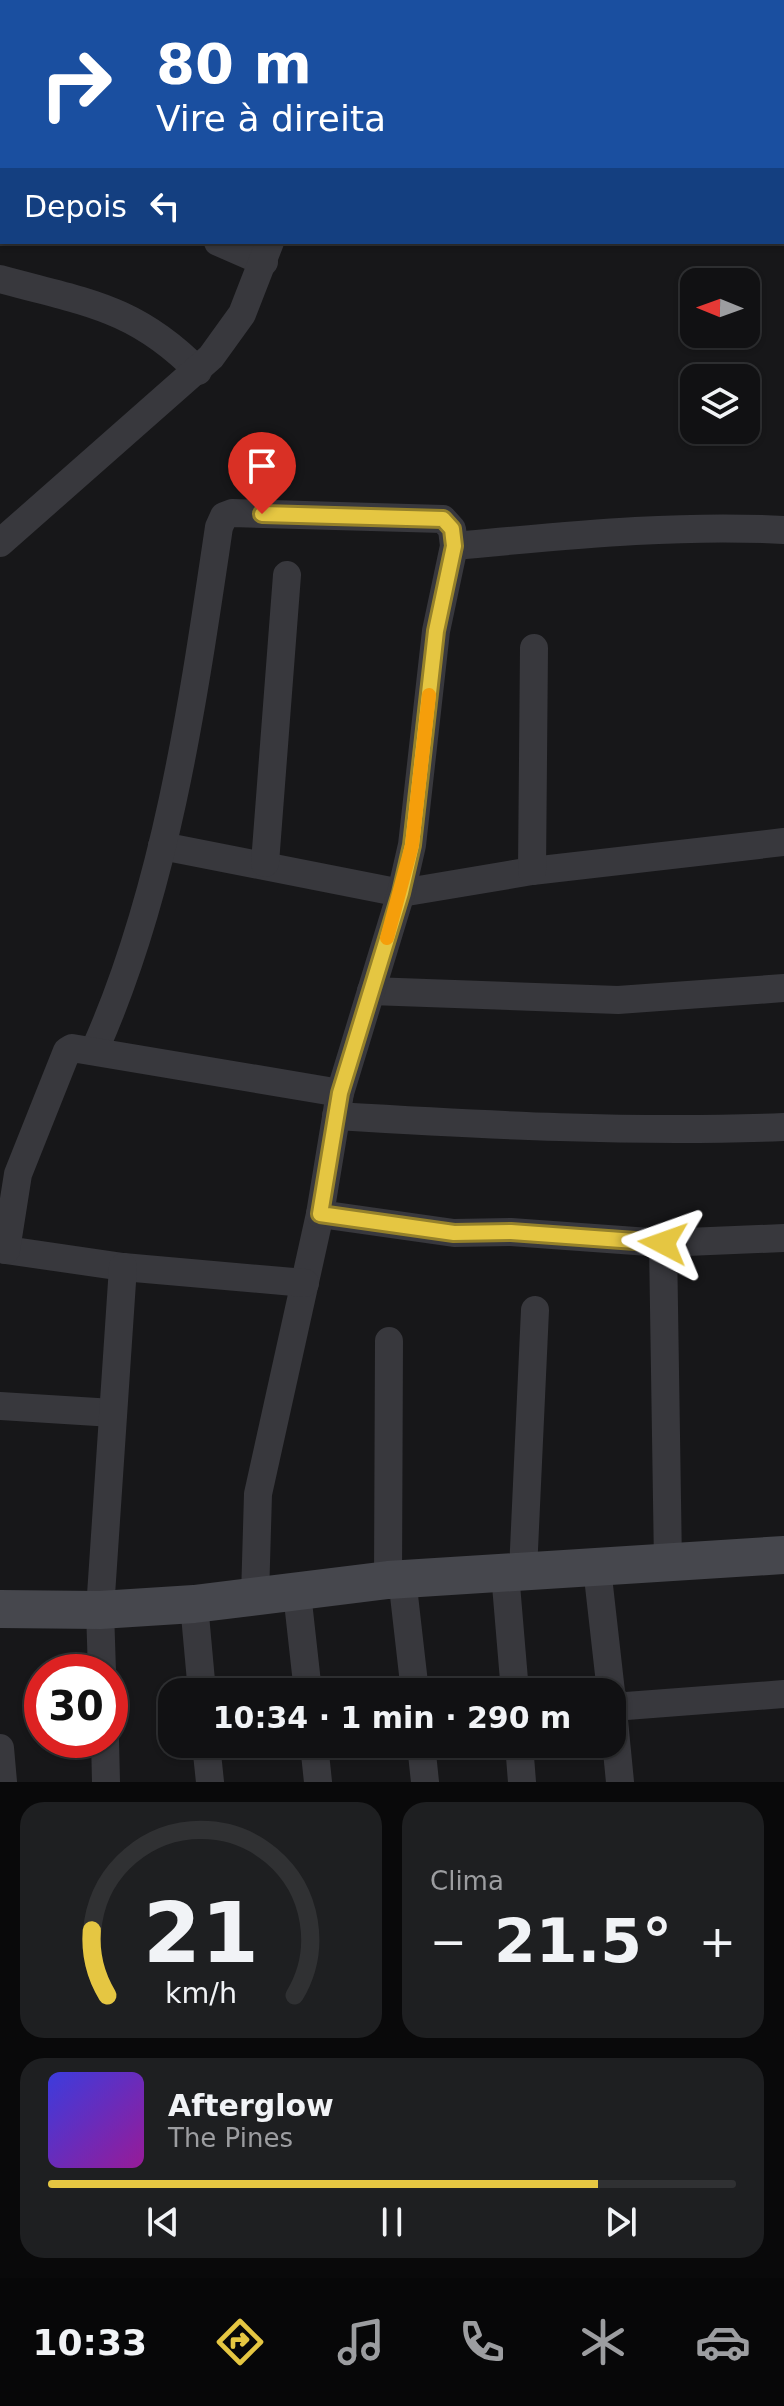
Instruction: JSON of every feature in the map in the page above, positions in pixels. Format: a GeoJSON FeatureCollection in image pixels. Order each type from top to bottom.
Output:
{"type":"FeatureCollection","features":[{"type":"Feature","properties":{"kind":"street"},"geometry":{"type":"LineString","coordinates":[[0,543],[198,371],[242,314],[267,252],[228,244]]}},
{"type":"Feature","properties":{"kind":"street"},"geometry":{"type":"LineString","coordinates":[[0,279],[136,320],[170,342],[198,371]]}},
{"type":"Feature","properties":{"kind":"street"},"geometry":{"type":"LineString","coordinates":[[95,1049],[126,967],[162,846],[224,516],[232,513],[443,519],[452,529],[454,546],[436,631],[412,845],[401,893],[338,1104],[320,1214],[258,1494],[255,1597]]}},
{"type":"Feature","properties":{"kind":"street"},"geometry":{"type":"LineString","coordinates":[[454,546],[604,532],[743,528],[784,530]]}},
{"type":"Feature","properties":{"kind":"street"},"geometry":{"type":"LineString","coordinates":[[265,863],[287,575]]}},
{"type":"Feature","properties":{"kind":"street"},"geometry":{"type":"LineString","coordinates":[[532,871],[534,648]]}},
{"type":"Feature","properties":{"kind":"street"},"geometry":{"type":"LineString","coordinates":[[162,846],[265,863],[401,893],[532,871],[784,842]]}},
{"type":"Feature","properties":{"kind":"street"},"geometry":{"type":"LineString","coordinates":[[371,991],[618,1000],[784,988]]}},
{"type":"Feature","properties":{"kind":"street"},"geometry":{"type":"LineString","coordinates":[[305,1283],[123,1267],[3,1249],[18,1174],[67,1051],[72,1048],[95,1049],[338,1104],[508,1127],[695,1131],[784,1127]]}},
{"type":"Feature","properties":{"kind":"street"},"geometry":{"type":"LineString","coordinates":[[320,1214],[454,1233],[511,1232],[663,1243],[784,1238]]}},
{"type":"Feature","properties":{"kind":"street"},"geometry":{"type":"LineString","coordinates":[[663,1243],[668,1564]]}},
{"type":"Feature","properties":{"kind":"street"},"geometry":{"type":"LineString","coordinates":[[101,1654],[100,1610],[123,1267]]}},
{"type":"Feature","properties":{"kind":"street"},"geometry":{"type":"LineString","coordinates":[[515,1678],[514,1572],[535,1310]]}},
{"type":"Feature","properties":{"kind":"street"},"geometry":{"type":"LineString","coordinates":[[389,1341],[395,1579],[413,1678]]}},
{"type":"Feature","properties":{"kind":"street"},"geometry":{"type":"LineString","coordinates":[[0,1406],[113,1413]]}},
{"type":"Feature","properties":{"kind":"street"},"geometry":{"type":"LineString","coordinates":[[0,1609],[100,1610],[194,1604],[395,1579],[784,1555]]}},
{"type":"Feature","properties":{"kind":"street"},"geometry":{"type":"LineString","coordinates":[[597,1568],[609,1678]]}},
{"type":"Feature","properties":{"kind":"street"},"geometry":{"type":"LineString","coordinates":[[297,1593],[306,1678]]}},
{"type":"Feature","properties":{"kind":"street"},"geometry":{"type":"LineString","coordinates":[[194,1604],[201,1678]]}},
{"type":"Feature","properties":{"kind":"street"},"geometry":{"type":"LineString","coordinates":[[626,1706],[784,1694]]}},
{"type":"Feature","properties":{"kind":"street"},"geometry":{"type":"LineString","coordinates":[[0,1748],[3,1782]]}},
{"type":"Feature","properties":{"kind":"street"},"geometry":{"type":"LineString","coordinates":[[105,1758],[106,1782]]}},
{"type":"Feature","properties":{"kind":"street"},"geometry":{"type":"LineString","coordinates":[[207,1758],[210,1782]]}},
{"type":"Feature","properties":{"kind":"street"},"geometry":{"type":"LineString","coordinates":[[315,1758],[318,1782]]}},
{"type":"Feature","properties":{"kind":"street"},"geometry":{"type":"LineString","coordinates":[[422,1758],[425,1782]]}},
{"type":"Feature","properties":{"kind":"street"},"geometry":{"type":"LineString","coordinates":[[520,1758],[522,1782]]}},
{"type":"Feature","properties":{"kind":"street"},"geometry":{"type":"LineString","coordinates":[[618,1758],[620,1782]]}},
{"type":"Feature","properties":{"kind":"slow traffic"},"geometry":{"type":"LineString","coordinates":[[387,938],[412,845],[429,695]]}},
{"type":"Feature","properties":{"kind":"route"},"geometry":{"type":"LineString","coordinates":[[262,514],[443,519],[452,529],[454,546],[436,631],[412,845],[401,893],[340,1093],[320,1214],[454,1233],[511,1232],[663,1243]]}}]}
